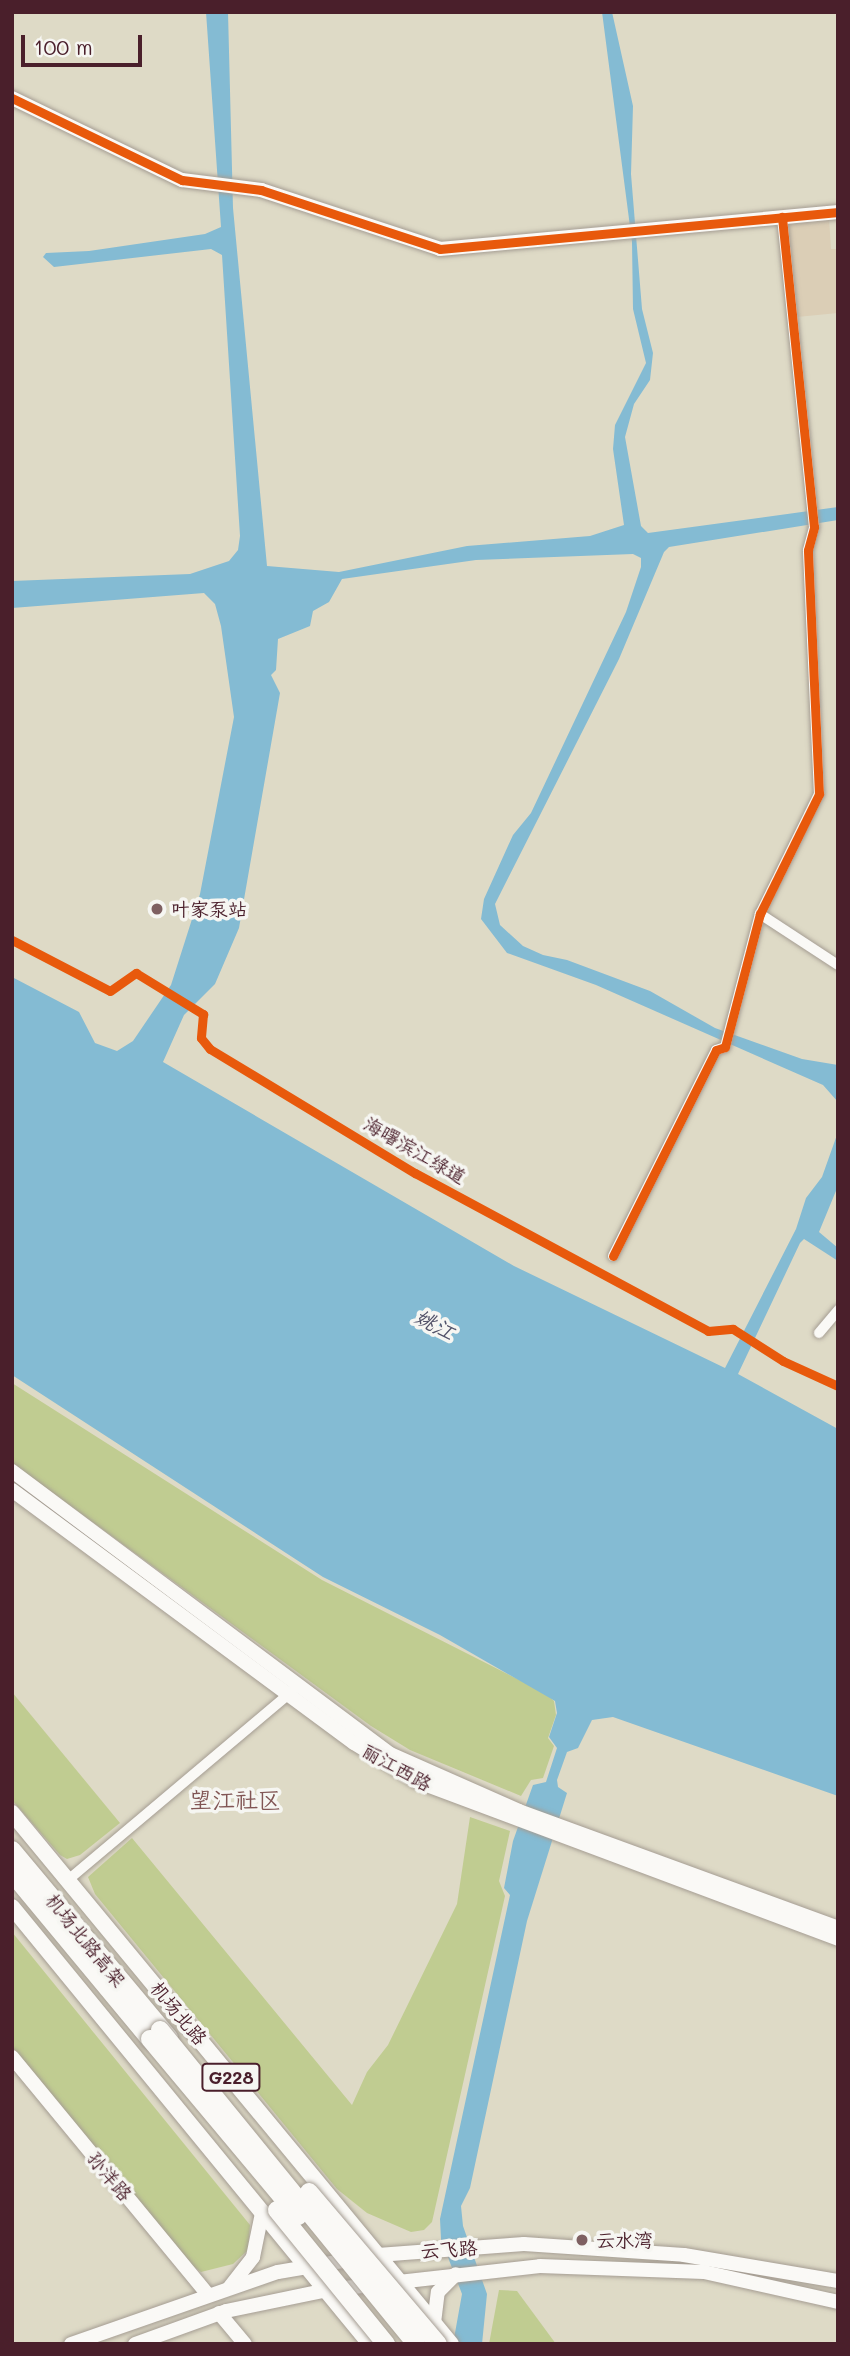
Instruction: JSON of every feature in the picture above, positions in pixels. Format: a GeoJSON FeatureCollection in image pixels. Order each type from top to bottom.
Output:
{"type":"FeatureCollection","features":[{"type":"Feature","properties":{"kind":"highway","name":"机场北路高架"},"geometry":{"type":"LineString","coordinates":[[12,1850],[151,2039]]}},
{"type":"Feature","properties":{"kind":"highway","name":"机场北路高架"},"geometry":{"type":"LineString","coordinates":[[12,1873],[151,2039]]}},
{"type":"Feature","properties":{"kind":"highway"},"geometry":{"type":"LineString","coordinates":[[151,2039],[205,2073],[446,2343]]}},
{"type":"Feature","properties":{"kind":"highway"},"geometry":{"type":"LineString","coordinates":[[151,2039],[386,2344]]}},
{"type":"Feature","properties":{"kind":"highway","name":"机场北路"},"geometry":{"type":"LineString","coordinates":[[151,2039],[402,2344]]}},
{"type":"Feature","properties":{"kind":"highway","name":"机场北路"},"geometry":{"type":"LineString","coordinates":[[151,2039],[416,2344]]}},
{"type":"Feature","properties":{"kind":"main road"},"geometry":{"type":"LineString","coordinates":[[12,98],[182,180],[261,190],[440,249],[635,228],[838,212]]}},
{"type":"Feature","properties":{"kind":"main road","name":"丽江西路"},"geometry":{"type":"LineString","coordinates":[[12,1471],[293,1691]]}},
{"type":"Feature","properties":{"kind":"main road","name":"丽江西路"},"geometry":{"type":"LineString","coordinates":[[12,1490],[416,1781],[518,1816],[838,1940]]}},
{"type":"Feature","properties":{"kind":"main road","name":"机场北路"},"geometry":{"type":"LineString","coordinates":[[12,1813],[398,2279],[434,2323],[446,2343]]}},
{"type":"Feature","properties":{"kind":"main road"},"geometry":{"type":"LineString","coordinates":[[561,1833],[838,1928]]}},
{"type":"Feature","properties":{"kind":"main road"},"geometry":{"type":"LineString","coordinates":[[12,1907],[370,2344]]}},
{"type":"Feature","properties":{"kind":"main road","name":"孙洋路"},"geometry":{"type":"LineString","coordinates":[[12,2057],[208,2295]]}},
{"type":"Feature","properties":{"kind":"main road"},"geometry":{"type":"LineString","coordinates":[[229,2288],[253,2257],[262,2213]]}},
{"type":"Feature","properties":{"kind":"main road","name":"云飞路"},"geometry":{"type":"LineString","coordinates":[[71,2344],[229,2288],[306,2267],[378,2255],[524,2244],[684,2255],[838,2281]]}},
{"type":"Feature","properties":{"kind":"main road","name":"云飞路"},"geometry":{"type":"LineString","coordinates":[[135,2344],[219,2313],[327,2290],[398,2279],[540,2266],[704,2272],[838,2302]]}},
{"type":"Feature","properties":{"kind":"main road"},"geometry":{"type":"LineString","coordinates":[[434,2323],[438,2292],[457,2274]]}},
{"type":"Feature","properties":{"kind":"main road"},"geometry":{"type":"LineString","coordinates":[[219,2313],[245,2344]]}},
{"type":"Feature","properties":{"kind":"street"},"geometry":{"type":"LineString","coordinates":[[613,1256],[716,1050],[725,1046],[760,914],[819,794],[821,779],[808,550],[814,527],[782,217]]}},
{"type":"Feature","properties":{"kind":"street"},"geometry":{"type":"LineString","coordinates":[[760,914],[838,965]]}},
{"type":"Feature","properties":{"kind":"street"},"geometry":{"type":"LineString","coordinates":[[818,1333],[838,1310]]}},
{"type":"Feature","properties":{"kind":"street"},"geometry":{"type":"LineString","coordinates":[[68,1880],[293,1691]]}},
{"type":"Feature","properties":{"kind":"shaded area"},"geometry":{"type":"Polygon","coordinates":[[[829,218],[831,249],[838,249],[838,313],[797,317],[786,223],[829,218]]]}},
{"type":"Feature","properties":{"kind":"green space"},"geometry":{"type":"Polygon","coordinates":[[[12,1383],[322,1580],[545,1693],[554,1701],[556,1715],[548,1738],[554,1746],[543,1778],[531,1780],[521,1796],[410,1750],[371,1726],[12,1463],[12,1383]]]}},
{"type":"Feature","properties":{"kind":"green space"},"geometry":{"type":"Polygon","coordinates":[[[12,1692],[120,1823],[80,1855],[67,1859],[60,1855],[12,1800],[12,1692]]]}},
{"type":"Feature","properties":{"kind":"green space"},"geometry":{"type":"Polygon","coordinates":[[[470,1817],[510,1831],[499,1881],[505,1896],[432,2222],[424,2230],[411,2232],[367,2213],[337,2189],[95,1894],[88,1877],[132,1838],[352,2105],[367,2072],[388,2045],[457,1904],[470,1817]]]}},
{"type":"Feature","properties":{"kind":"green space"},"geometry":{"type":"Polygon","coordinates":[[[12,1932],[250,2225],[248,2250],[233,2264],[201,2272],[189,2263],[12,2047],[12,1932]]]}},
{"type":"Feature","properties":{"kind":"green space"},"geometry":{"type":"Polygon","coordinates":[[[499,2290],[517,2291],[556,2344],[489,2344],[499,2290]]]}},
{"type":"Feature","properties":{"kind":"water","name":"姚江"},"geometry":{"type":"Polygon","coordinates":[[[206,12],[228,12],[233,208],[267,566],[339,572],[467,546],[590,536],[624,525],[613,449],[615,425],[646,363],[633,309],[632,242],[602,12],[612,12],[633,106],[631,174],[642,309],[653,353],[650,380],[634,404],[625,437],[641,526],[648,533],[838,507],[838,520],[669,547],[664,552],[619,659],[495,904],[500,925],[523,946],[650,991],[715,1028],[802,1059],[838,1065],[838,1102],[823,1085],[596,985],[507,953],[481,919],[484,899],[513,835],[531,813],[626,612],[641,567],[641,558],[633,554],[476,560],[342,579],[329,602],[313,611],[310,626],[278,639],[276,670],[271,675],[280,693],[239,928],[215,984],[184,1015],[163,1062],[514,1266],[725,1368],[796,1229],[806,1198],[822,1177],[838,1132],[838,1186],[819,1232],[838,1248],[838,1261],[804,1239],[800,1243],[738,1374],[838,1429],[838,1796],[613,1717],[592,1720],[578,1748],[567,1752],[557,1780],[558,1787],[567,1793],[527,1921],[470,2188],[461,2206],[463,2226],[487,2294],[482,2344],[453,2344],[462,2294],[441,2239],[440,2219],[510,1895],[504,1888],[513,1841],[533,1785],[546,1782],[557,1748],[549,1737],[557,1713],[555,1701],[440,1635],[323,1577],[12,1375],[12,977],[79,1012],[95,1043],[117,1051],[133,1041],[171,985],[200,894],[234,717],[221,626],[215,604],[204,593],[12,608],[12,581],[190,574],[229,561],[238,550],[240,536],[222,255],[211,249],[54,267],[43,257],[46,253],[89,251],[205,234],[221,227],[206,12]]]}},
{"type":"Feature","properties":{"kind":"cycle path"},"geometry":{"type":"LineString","coordinates":[[12,98],[182,180],[261,190],[440,249],[838,212]]}},
{"type":"Feature","properties":{"kind":"cycle path"},"geometry":{"type":"LineString","coordinates":[[613,1256],[716,1050],[725,1047],[760,914],[819,794],[808,550],[814,527],[782,217]]}},
{"type":"Feature","properties":{"kind":"cycle path","name":"海曙滨江绿道"},"geometry":{"type":"LineString","coordinates":[[12,940],[110,991],[136,973],[203,1014],[201,1038],[210,1049],[415,1173],[708,1331],[733,1329],[783,1361],[838,1386]]}},
{"type":"Feature","properties":{"kind":"place","name":"叶家泵站"},"geometry":{"type":"Point","coordinates":[157,909]}},
{"type":"Feature","properties":{"kind":"place","name":"云水湾"},"geometry":{"type":"Point","coordinates":[582,2240]}},
{"type":"Feature","properties":{"kind":"district","name":"望江社区"},"geometry":{"type":"Point","coordinates":[235,1799]}}]}
